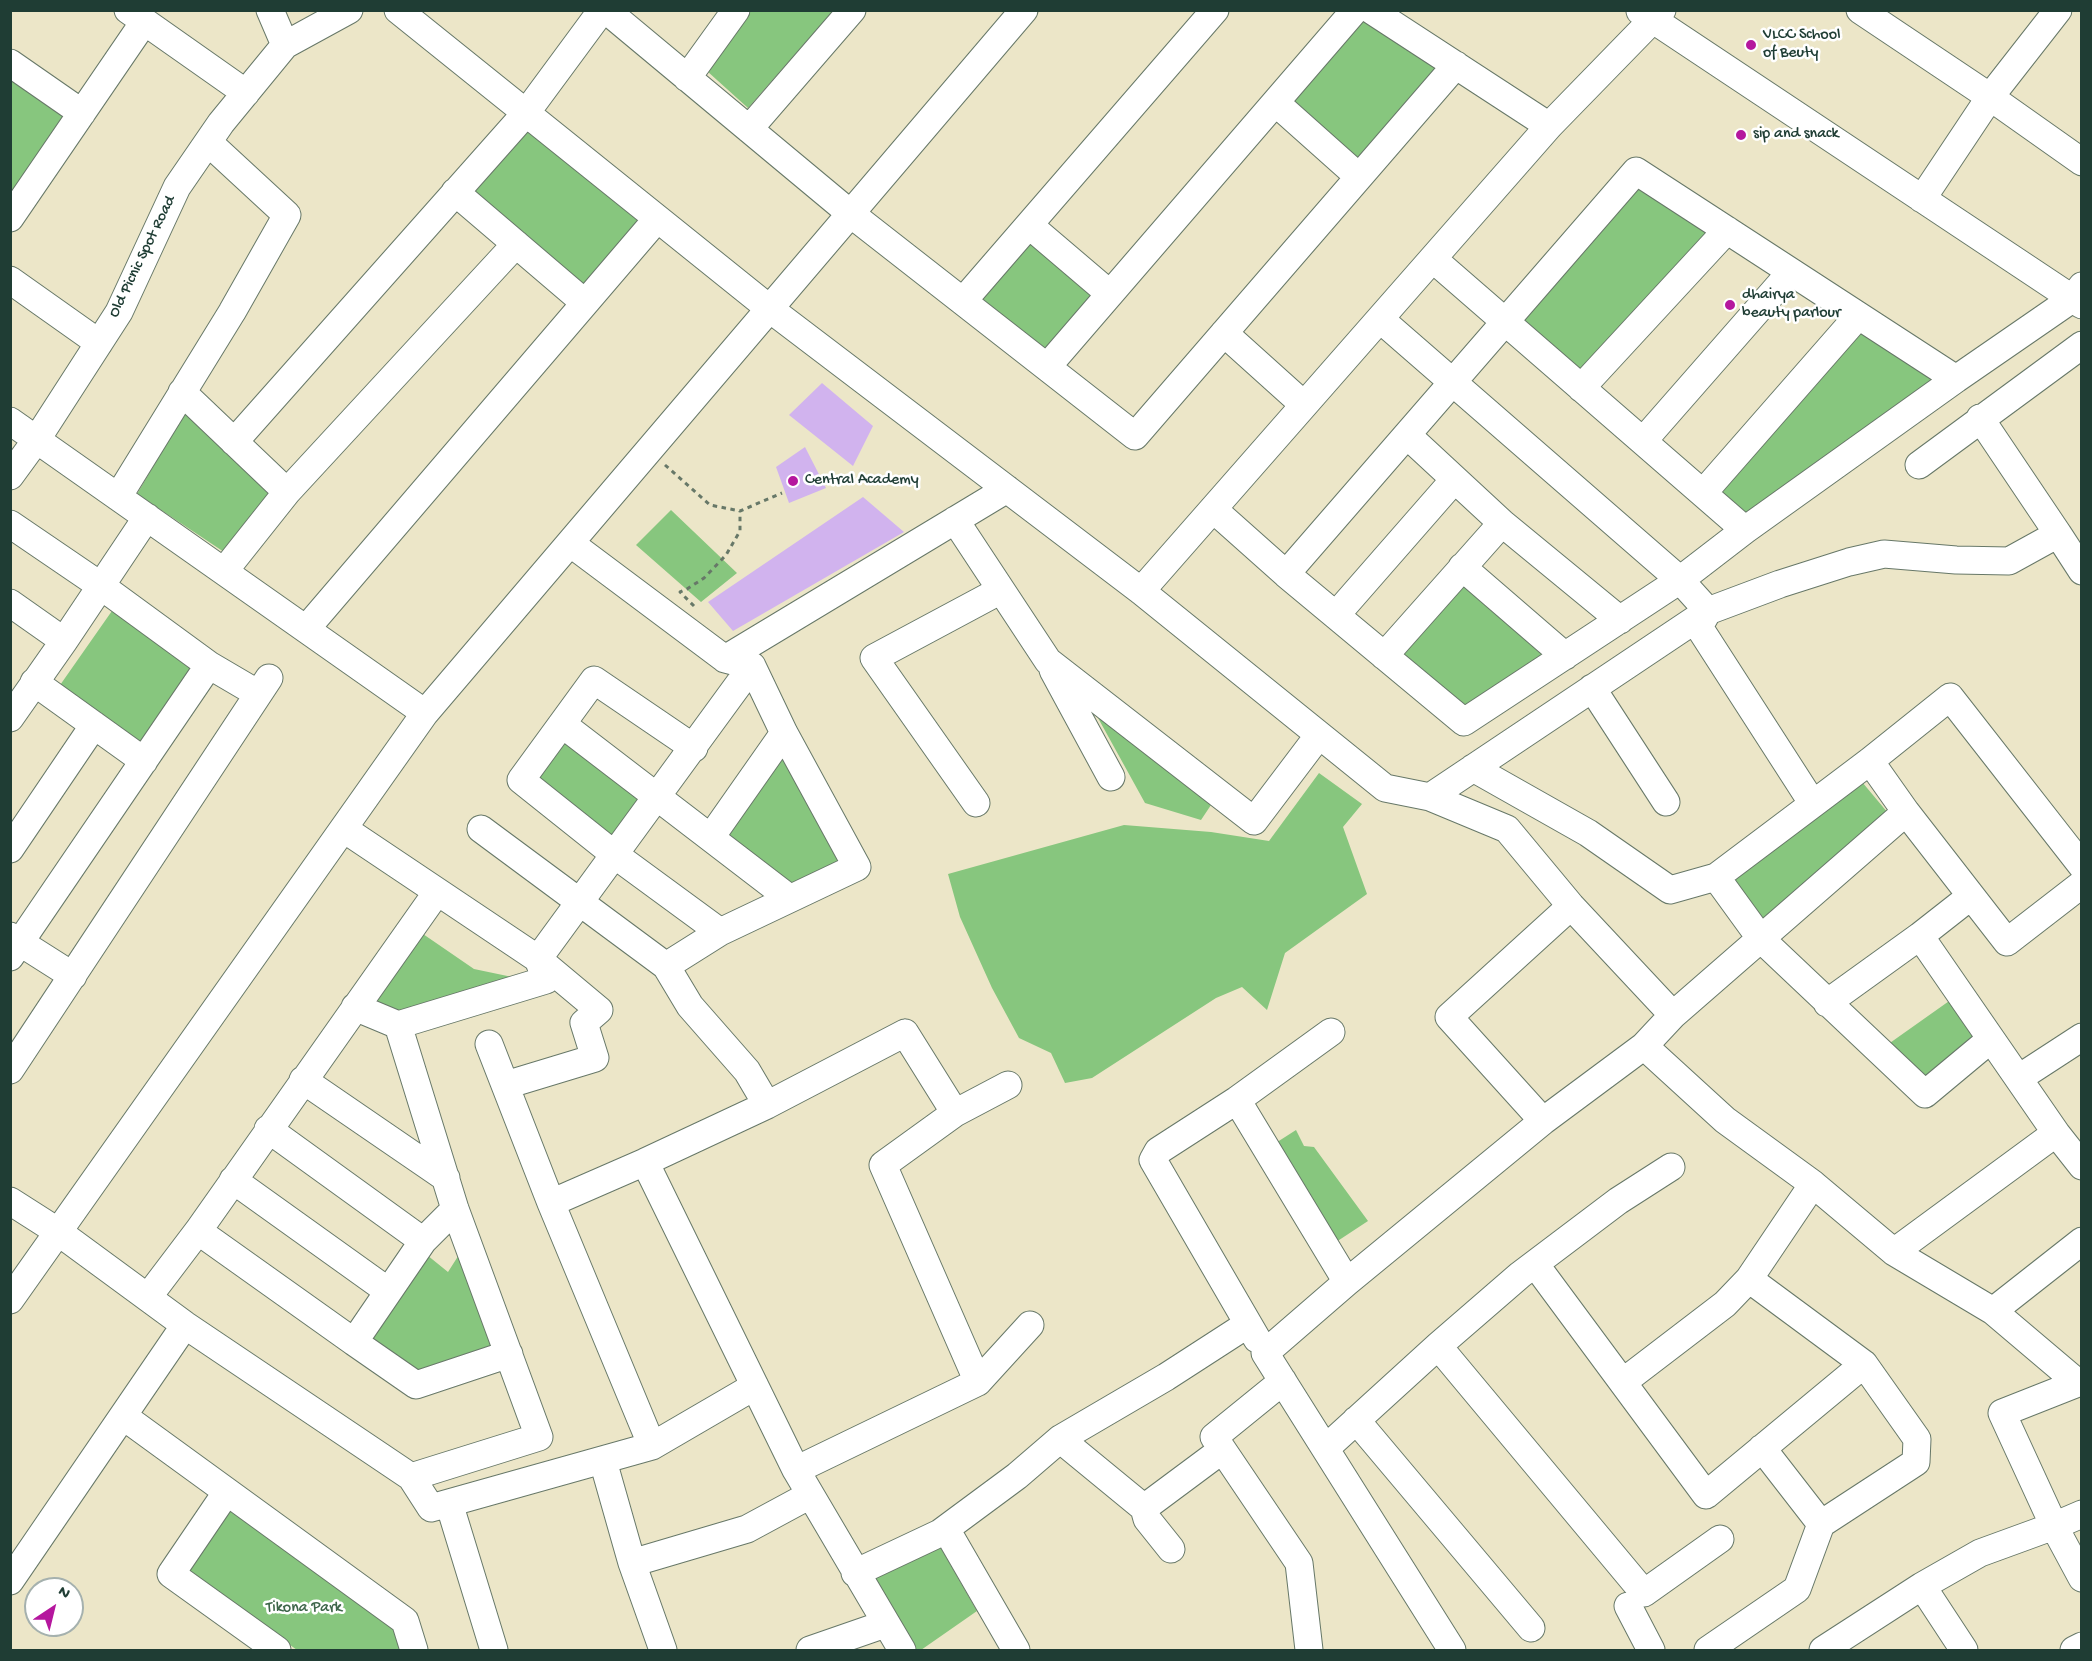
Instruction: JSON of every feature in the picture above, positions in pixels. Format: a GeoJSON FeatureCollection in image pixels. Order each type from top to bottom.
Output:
{"type":"FeatureCollection","features":[{"type":"Feature","properties":{"kind":"street"},"geometry":{"type":"LineString","coordinates":[[270,10],[285,45],[348,10]]}},
{"type":"Feature","properties":{"kind":"street"},"geometry":{"type":"LineString","coordinates":[[398,10],[770,309],[1142,591],[1385,788],[1430,797],[1507,829],[1571,906],[1672,1015]]}},
{"type":"Feature","properties":{"kind":"street"},"geometry":{"type":"LineString","coordinates":[[234,441],[526,113],[604,10],[851,214],[1135,436],[1456,65]]}},
{"type":"Feature","properties":{"kind":"street"},"geometry":{"type":"LineString","coordinates":[[687,78],[736,10]]}},
{"type":"Feature","properties":{"kind":"street"},"geometry":{"type":"LineString","coordinates":[[749,129],[852,10]]}},
{"type":"Feature","properties":{"kind":"street"},"geometry":{"type":"LineString","coordinates":[[10,1300],[425,713],[1024,10]]}},
{"type":"Feature","properties":{"kind":"street"},"geometry":{"type":"LineString","coordinates":[[963,301],[1215,10]]}},
{"type":"Feature","properties":{"kind":"street"},"geometry":{"type":"LineString","coordinates":[[1047,367],[1355,10]]}},
{"type":"Feature","properties":{"kind":"street"},"geometry":{"type":"LineString","coordinates":[[1371,10],[1549,126]]}},
{"type":"Feature","properties":{"kind":"street"},"geometry":{"type":"LineString","coordinates":[[1922,199],[1990,97],[2058,10]]}},
{"type":"Feature","properties":{"kind":"street"},"geometry":{"type":"LineString","coordinates":[[1867,12],[2082,162]]}},
{"type":"Feature","properties":{"kind":"street"},"geometry":{"type":"LineString","coordinates":[[1142,591],[1213,509],[1304,405],[1549,126],[1652,14],[1922,199],[2078,297],[1956,379],[1745,530],[1680,580],[1464,722],[1286,574],[1213,509]]}},
{"type":"Feature","properties":{"kind":"street"},"geometry":{"type":"LineString","coordinates":[[10,218],[82,113],[136,16],[246,93]]}},
{"type":"Feature","properties":{"kind":"street","name":"Old Picnic Spot Road"},"geometry":{"type":"LineString","coordinates":[[10,476],[37,439],[119,312],[177,187],[221,123],[285,45]]}},
{"type":"Feature","properties":{"kind":"street"},"geometry":{"type":"LineString","coordinates":[[10,63],[82,113]]}},
{"type":"Feature","properties":{"kind":"street"},"geometry":{"type":"LineString","coordinates":[[1276,103],[1359,177]]}},
{"type":"Feature","properties":{"kind":"street"},"geometry":{"type":"LineString","coordinates":[[118,497],[232,312],[287,215],[208,142]]}},
{"type":"Feature","properties":{"kind":"street"},"geometry":{"type":"LineString","coordinates":[[1286,574],[1636,171],[1956,379]]}},
{"type":"Feature","properties":{"kind":"street"},"geometry":{"type":"LineString","coordinates":[[455,192],[585,303]]}},
{"type":"Feature","properties":{"kind":"street"},"geometry":{"type":"LineString","coordinates":[[306,629],[657,219]]}},
{"type":"Feature","properties":{"kind":"street"},"geometry":{"type":"LineString","coordinates":[[1029,225],[1110,294]]}},
{"type":"Feature","properties":{"kind":"street"},"geometry":{"type":"LineString","coordinates":[[1581,388],[1727,230]]}},
{"type":"Feature","properties":{"kind":"street"},"geometry":{"type":"LineString","coordinates":[[225,570],[287,492],[516,244]]}},
{"type":"Feature","properties":{"kind":"street"},"geometry":{"type":"LineString","coordinates":[[1432,259],[1745,530]]}},
{"type":"Feature","properties":{"kind":"street"},"geometry":{"type":"LineString","coordinates":[[1643,441],[1791,272]]}},
{"type":"Feature","properties":{"kind":"street"},"geometry":{"type":"LineString","coordinates":[[10,280],[99,343]]}},
{"type":"Feature","properties":{"kind":"street"},"geometry":{"type":"LineString","coordinates":[[1703,493],[1858,316]]}},
{"type":"Feature","properties":{"kind":"street"},"geometry":{"type":"LineString","coordinates":[[1380,319],[1680,580],[1708,611]]}},
{"type":"Feature","properties":{"kind":"street"},"geometry":{"type":"LineString","coordinates":[[1224,333],[1304,405]]}},
{"type":"Feature","properties":{"kind":"street"},"geometry":{"type":"LineString","coordinates":[[1919,465],[2082,345]]}},
{"type":"Feature","properties":{"kind":"street"},"geometry":{"type":"LineString","coordinates":[[182,392],[287,492]]}},
{"type":"Feature","properties":{"kind":"street"},"geometry":{"type":"LineString","coordinates":[[1980,418],[2082,571]]}},
{"type":"Feature","properties":{"kind":"street"},"geometry":{"type":"LineString","coordinates":[[10,421],[225,570],[425,713]]}},
{"type":"Feature","properties":{"kind":"street"},"geometry":{"type":"LineString","coordinates":[[1407,435],[1502,523],[1620,620]]}},
{"type":"Feature","properties":{"kind":"street"},"geometry":{"type":"LineString","coordinates":[[1335,615],[1454,480]]}},
{"type":"Feature","properties":{"kind":"street"},"geometry":{"type":"LineString","coordinates":[[725,659],[1006,489]]}},
{"type":"Feature","properties":{"kind":"street"},"geometry":{"type":"LineString","coordinates":[[10,718],[147,516]]}},
{"type":"Feature","properties":{"kind":"street"},"geometry":{"type":"LineString","coordinates":[[955,520],[1048,661],[1112,777]]}},
{"type":"Feature","properties":{"kind":"street"},"geometry":{"type":"LineString","coordinates":[[1384,656],[1502,523]]}},
{"type":"Feature","properties":{"kind":"street"},"geometry":{"type":"LineString","coordinates":[[10,524],[209,664],[255,692],[263,687],[73,976],[19,1040],[10,1070]]}},
{"type":"Feature","properties":{"kind":"street"},"geometry":{"type":"LineString","coordinates":[[1430,797],[1708,611],[1780,584],[1849,562],[1884,554],[1956,560],[2009,561],[2058,534]]}},
{"type":"Feature","properties":{"kind":"street"},"geometry":{"type":"LineString","coordinates":[[570,543],[725,659],[752,666],[784,733],[857,867],[720,932],[666,966]]}},
{"type":"Feature","properties":{"kind":"street"},"geometry":{"type":"LineString","coordinates":[[1462,567],[1565,656]]}},
{"type":"Feature","properties":{"kind":"street"},"geometry":{"type":"LineString","coordinates":[[976,802],[874,658],[1001,590]]}},
{"type":"Feature","properties":{"kind":"street"},"geometry":{"type":"LineString","coordinates":[[11,604],[64,641]]}},
{"type":"Feature","properties":{"kind":"street"},"geometry":{"type":"LineString","coordinates":[[1708,611],[1699,627],[1813,804]]}},
{"type":"Feature","properties":{"kind":"street"},"geometry":{"type":"LineString","coordinates":[[1048,661],[1254,820],[1319,735]]}},
{"type":"Feature","properties":{"kind":"street"},"geometry":{"type":"LineString","coordinates":[[73,976],[14,945],[144,761],[209,664]]}},
{"type":"Feature","properties":{"kind":"street"},"geometry":{"type":"LineString","coordinates":[[538,958],[752,666]]}},
{"type":"Feature","properties":{"kind":"street"},"geometry":{"type":"LineString","coordinates":[[694,748],[594,680],[521,780],[615,855],[720,932]]}},
{"type":"Feature","properties":{"kind":"street"},"geometry":{"type":"LineString","coordinates":[[34,682],[144,761]]}},
{"type":"Feature","properties":{"kind":"street"},"geometry":{"type":"LineString","coordinates":[[1592,688],[1666,802]]}},
{"type":"Feature","properties":{"kind":"street"},"geometry":{"type":"LineString","coordinates":[[1473,768],[1588,833],[1670,890],[1716,878],[1950,697],[2082,866]]}},
{"type":"Feature","properties":{"kind":"street"},"geometry":{"type":"LineString","coordinates":[[562,724],[789,898]]}},
{"type":"Feature","properties":{"kind":"street"},"geometry":{"type":"LineString","coordinates":[[10,849],[93,725]]}},
{"type":"Feature","properties":{"kind":"street"},"geometry":{"type":"LineString","coordinates":[[711,837],[784,733]]}},
{"type":"Feature","properties":{"kind":"street"},"geometry":{"type":"LineString","coordinates":[[1870,761],[1906,812],[2007,942],[2082,884]]}},
{"type":"Feature","properties":{"kind":"street"},"geometry":{"type":"LineString","coordinates":[[1265,1353],[1347,1282],[1543,1121],[1644,1046],[1672,1015],[1906,812]]}},
{"type":"Feature","properties":{"kind":"street"},"geometry":{"type":"LineString","coordinates":[[344,829],[538,958],[599,1010],[584,1023],[595,1058],[506,1085]]}},
{"type":"Feature","properties":{"kind":"street"},"geometry":{"type":"LineString","coordinates":[[481,829],[666,966],[690,1006],[747,1071],[767,1105]]}},
{"type":"Feature","properties":{"kind":"street"},"geometry":{"type":"LineString","coordinates":[[1716,878],[1761,939],[1925,1094],[1991,1039]]}},
{"type":"Feature","properties":{"kind":"street"},"geometry":{"type":"LineString","coordinates":[[148,1297],[198,1231],[437,892]]}},
{"type":"Feature","properties":{"kind":"street"},"geometry":{"type":"LineString","coordinates":[[1827,1003],[1971,896]]}},
{"type":"Feature","properties":{"kind":"street"},"geometry":{"type":"LineString","coordinates":[[1543,1121],[1449,1017],[1571,906]]}},
{"type":"Feature","properties":{"kind":"street"},"geometry":{"type":"LineString","coordinates":[[1920,936],[2056,1133],[2082,1166]]}},
{"type":"Feature","properties":{"kind":"street"},"geometry":{"type":"LineString","coordinates":[[356,1007],[398,1025],[546,980],[538,958]]}},
{"type":"Feature","properties":{"kind":"street"},"geometry":{"type":"LineString","coordinates":[[398,1025],[455,1209],[539,1437],[411,1477]]}},
{"type":"Feature","properties":{"kind":"street"},"geometry":{"type":"LineString","coordinates":[[1331,1032],[1237,1100],[1158,1151],[1153,1160],[1265,1353],[1452,1650]]}},
{"type":"Feature","properties":{"kind":"street"},"geometry":{"type":"LineString","coordinates":[[551,1203],[767,1105],[905,1034],[955,1113]]}},
{"type":"Feature","properties":{"kind":"street"},"geometry":{"type":"LineString","coordinates":[[2019,1078],[2082,1037]]}},
{"type":"Feature","properties":{"kind":"street"},"geometry":{"type":"LineString","coordinates":[[489,1044],[551,1203],[652,1446]]}},
{"type":"Feature","properties":{"kind":"street"},"geometry":{"type":"LineString","coordinates":[[1644,1046],[1725,1120],[1813,1184],[1894,1252],[1993,1311],[2080,1382],[2002,1413],[2054,1526],[2082,1578]]}},
{"type":"Feature","properties":{"kind":"street"},"geometry":{"type":"LineString","coordinates":[[303,1080],[446,1178]]}},
{"type":"Feature","properties":{"kind":"street"},"geometry":{"type":"LineString","coordinates":[[978,1382],[883,1165],[955,1113],[1008,1085]]}},
{"type":"Feature","properties":{"kind":"street"},"geometry":{"type":"LineString","coordinates":[[1237,1100],[1347,1282]]}},
{"type":"Feature","properties":{"kind":"street"},"geometry":{"type":"LineString","coordinates":[[268,1129],[423,1241]]}},
{"type":"Feature","properties":{"kind":"street"},"geometry":{"type":"LineString","coordinates":[[1894,1252],[2056,1133]]}},
{"type":"Feature","properties":{"kind":"street"},"geometry":{"type":"LineString","coordinates":[[645,1162],[796,1470],[902,1650]]}},
{"type":"Feature","properties":{"kind":"street"},"geometry":{"type":"LineString","coordinates":[[1326,1448],[1438,1346],[1534,1264],[1618,1201],[1671,1167]]}},
{"type":"Feature","properties":{"kind":"street"},"geometry":{"type":"LineString","coordinates":[[233,1179],[388,1291]]}},
{"type":"Feature","properties":{"kind":"street"},"geometry":{"type":"LineString","coordinates":[[1623,1382],[1725,1304],[1749,1279],[1813,1184]]}},
{"type":"Feature","properties":{"kind":"street"},"geometry":{"type":"LineString","coordinates":[[10,1202],[57,1231],[185,1325],[411,1477],[431,1508],[652,1446],[755,1386]]}},
{"type":"Feature","properties":{"kind":"street"},"geometry":{"type":"LineString","coordinates":[[354,1342],[423,1241],[455,1209]]}},
{"type":"Feature","properties":{"kind":"street"},"geometry":{"type":"LineString","coordinates":[[198,1231],[416,1385],[509,1354]]}},
{"type":"Feature","properties":{"kind":"street"},"geometry":{"type":"LineString","coordinates":[[1993,1311],[2082,1240]]}},
{"type":"Feature","properties":{"kind":"street"},"geometry":{"type":"LineString","coordinates":[[1534,1264],[1706,1495],[1864,1364]]}},
{"type":"Feature","properties":{"kind":"street"},"geometry":{"type":"LineString","coordinates":[[1708,1650],[1797,1589],[1821,1524],[1916,1462],[1917,1439],[1864,1364],[1749,1279]]}},
{"type":"Feature","properties":{"kind":"street"},"geometry":{"type":"LineString","coordinates":[[855,1573],[946,1529],[1017,1476],[1060,1439],[1166,1377],[1248,1324]]}},
{"type":"Feature","properties":{"kind":"street"},"geometry":{"type":"LineString","coordinates":[[10,1581],[185,1325]]}},
{"type":"Feature","properties":{"kind":"street"},"geometry":{"type":"LineString","coordinates":[[796,1470],[978,1382],[1030,1325]]}},
{"type":"Feature","properties":{"kind":"street"},"geometry":{"type":"LineString","coordinates":[[1438,1346],[1644,1593],[1720,1539]]}},
{"type":"Feature","properties":{"kind":"street"},"geometry":{"type":"LineString","coordinates":[[1283,1381],[1214,1437],[1299,1563],[1309,1650]]}},
{"type":"Feature","properties":{"kind":"street"},"geometry":{"type":"LineString","coordinates":[[123,1416],[405,1621],[414,1650]]}},
{"type":"Feature","properties":{"kind":"street"},"geometry":{"type":"LineString","coordinates":[[1356,1420],[1530,1628]]}},
{"type":"Feature","properties":{"kind":"street"},"geometry":{"type":"LineString","coordinates":[[1060,1439],[1144,1508],[1147,1519],[1171,1548]]}},
{"type":"Feature","properties":{"kind":"street"},"geometry":{"type":"LineString","coordinates":[[1762,1448],[1821,1524]]}},
{"type":"Feature","properties":{"kind":"street"},"geometry":{"type":"LineString","coordinates":[[1144,1508],[1222,1450]]}},
{"type":"Feature","properties":{"kind":"street"},"geometry":{"type":"LineString","coordinates":[[603,1461],[632,1563],[663,1650]]}},
{"type":"Feature","properties":{"kind":"street"},"geometry":{"type":"LineString","coordinates":[[226,1492],[171,1574],[277,1650]]}},
{"type":"Feature","properties":{"kind":"street"},"geometry":{"type":"LineString","coordinates":[[632,1563],[747,1528],[810,1495]]}},
{"type":"Feature","properties":{"kind":"street"},"geometry":{"type":"LineString","coordinates":[[449,1503],[495,1650]]}},
{"type":"Feature","properties":{"kind":"street"},"geometry":{"type":"LineString","coordinates":[[1823,1650],[1922,1586],[1980,1552],[2082,1514]]}},
{"type":"Feature","properties":{"kind":"street"},"geometry":{"type":"LineString","coordinates":[[946,1529],[1016,1650]]}},
{"type":"Feature","properties":{"kind":"street"},"geometry":{"type":"LineString","coordinates":[[1922,1586],[1964,1650]]}},
{"type":"Feature","properties":{"kind":"street"},"geometry":{"type":"LineString","coordinates":[[1628,1606],[1651,1650]]}},
{"type":"Feature","properties":{"kind":"street"},"geometry":{"type":"LineString","coordinates":[[810,1650],[885,1624]]}},
{"type":"Feature","properties":{"kind":"street"},"geometry":{"type":"LineString","coordinates":[[2074,1650],[2082,1647]]}},
{"type":"Feature","properties":{"kind":"path"},"geometry":{"type":"LineString","coordinates":[[657,458],[710,505],[740,512],[782,493]]}},
{"type":"Feature","properties":{"kind":"path"},"geometry":{"type":"LineString","coordinates":[[695,606],[680,592],[704,578],[726,555],[740,531],[740,512]]}},
{"type":"Feature","properties":{"kind":"green space"},"geometry":{"type":"Polygon","coordinates":[[[751,11],[833,11],[748,108],[707,71],[751,11]]]}},
{"type":"Feature","properties":{"kind":"green space"},"geometry":{"type":"Polygon","coordinates":[[[1365,16],[1445,65],[1359,165],[1288,104],[1365,16]]]}},
{"type":"Feature","properties":{"kind":"green space"},"geometry":{"type":"Polygon","coordinates":[[[11,73],[67,113],[11,194],[11,73]]]}},
{"type":"Feature","properties":{"kind":"green space"},"geometry":{"type":"Polygon","coordinates":[[[525,123],[643,216],[583,290],[466,191],[525,123]]]}},
{"type":"Feature","properties":{"kind":"green space"},"geometry":{"type":"Polygon","coordinates":[[[1637,182],[1714,233],[1586,383],[1515,322],[1637,182]]]}},
{"type":"Feature","properties":{"kind":"green space"},"geometry":{"type":"Polygon","coordinates":[[[1031,241],[1097,298],[1047,357],[977,300],[1031,241]]]}},
{"type":"Feature","properties":{"kind":"green space"},"geometry":{"type":"Polygon","coordinates":[[[1858,325],[1942,381],[1743,528],[1711,493],[1858,325]]]}},
{"type":"Feature","properties":{"kind":"green space"},"geometry":{"type":"Polygon","coordinates":[[[187,409],[280,500],[230,556],[137,494],[187,409]]]}},
{"type":"Feature","properties":{"kind":"green space"},"geometry":{"type":"Polygon","coordinates":[[[671,510],[737,573],[701,602],[636,545],[671,510]]]}},
{"type":"Feature","properties":{"kind":"green space"},"geometry":{"type":"Polygon","coordinates":[[[1463,581],[1550,654],[1467,710],[1398,653],[1463,581]]]}},
{"type":"Feature","properties":{"kind":"green space"},"geometry":{"type":"Polygon","coordinates":[[[114,608],[199,667],[144,747],[58,688],[114,608]]]}},
{"type":"Feature","properties":{"kind":"green space"},"geometry":{"type":"Polygon","coordinates":[[[1087,698],[1215,799],[1201,820],[1145,803],[1087,698]]]}},
{"type":"Feature","properties":{"kind":"green space"},"geometry":{"type":"Polygon","coordinates":[[[566,737],[646,796],[618,839],[535,781],[566,737]]]}},
{"type":"Feature","properties":{"kind":"green space"},"geometry":{"type":"Polygon","coordinates":[[[781,747],[850,864],[791,892],[719,834],[781,747]]]}},
{"type":"Feature","properties":{"kind":"green space"},"geometry":{"type":"Polygon","coordinates":[[[1319,773],[1362,804],[1343,827],[1367,894],[1285,953],[1267,1010],[1242,987],[1216,998],[1092,1078],[1065,1083],[1051,1053],[1019,1038],[992,988],[960,917],[948,874],[1124,825],[1211,832],[1269,841],[1319,773]]]}},
{"type":"Feature","properties":{"kind":"green space"},"geometry":{"type":"Polygon","coordinates":[[[1857,776],[1888,813],[1761,923],[1726,877],[1857,776]]]}},
{"type":"Feature","properties":{"kind":"green space"},"geometry":{"type":"Polygon","coordinates":[[[423,934],[474,969],[517,978],[399,1016],[368,1005],[423,934]]]}},
{"type":"Feature","properties":{"kind":"green space"},"geometry":{"type":"Polygon","coordinates":[[[1952,999],[1982,1037],[1924,1086],[1887,1045],[1952,999]]]}},
{"type":"Feature","properties":{"kind":"green space"},"geometry":{"type":"Polygon","coordinates":[[[1296,1130],[1304,1146],[1314,1147],[1368,1221],[1330,1246],[1271,1146],[1296,1130]]]}},
{"type":"Feature","properties":{"kind":"green space"},"geometry":{"type":"Polygon","coordinates":[[[462,1250],[498,1350],[416,1378],[365,1342],[427,1255],[448,1272],[462,1250]]]}},
{"type":"Feature","properties":{"kind":"green space","name":"Tikona Park"},"geometry":{"type":"Polygon","coordinates":[[[228,1508],[397,1629],[404,1650],[297,1650],[186,1570],[228,1508]]]}},
{"type":"Feature","properties":{"kind":"green space"},"geometry":{"type":"Polygon","coordinates":[[[938,1543],[977,1611],[921,1650],[906,1650],[862,1575],[938,1543]]]}},
{"type":"Feature","properties":{"kind":"building"},"geometry":{"type":"Polygon","coordinates":[[[822,383],[873,426],[853,466],[789,415],[822,383]]]}},
{"type":"Feature","properties":{"kind":"building"},"geometry":{"type":"Polygon","coordinates":[[[805,447],[826,488],[789,503],[776,467],[805,447]]]}},
{"type":"Feature","properties":{"kind":"building","name":"Central Academy"},"geometry":{"type":"Polygon","coordinates":[[[863,497],[904,532],[733,631],[708,602],[863,497]]]}},
{"type":"Feature","properties":{"kind":"place","name":"VLCC School of Beuty"},"geometry":{"type":"Point","coordinates":[1751,45]}},
{"type":"Feature","properties":{"kind":"place","name":"sip and snack"},"geometry":{"type":"Point","coordinates":[1741,135]}},
{"type":"Feature","properties":{"kind":"place","name":"dhairya beauty parlour"},"geometry":{"type":"Point","coordinates":[1730,305]}},
{"type":"Feature","properties":{"kind":"place","name":"Central Academy"},"geometry":{"type":"Point","coordinates":[793,481]}}]}
